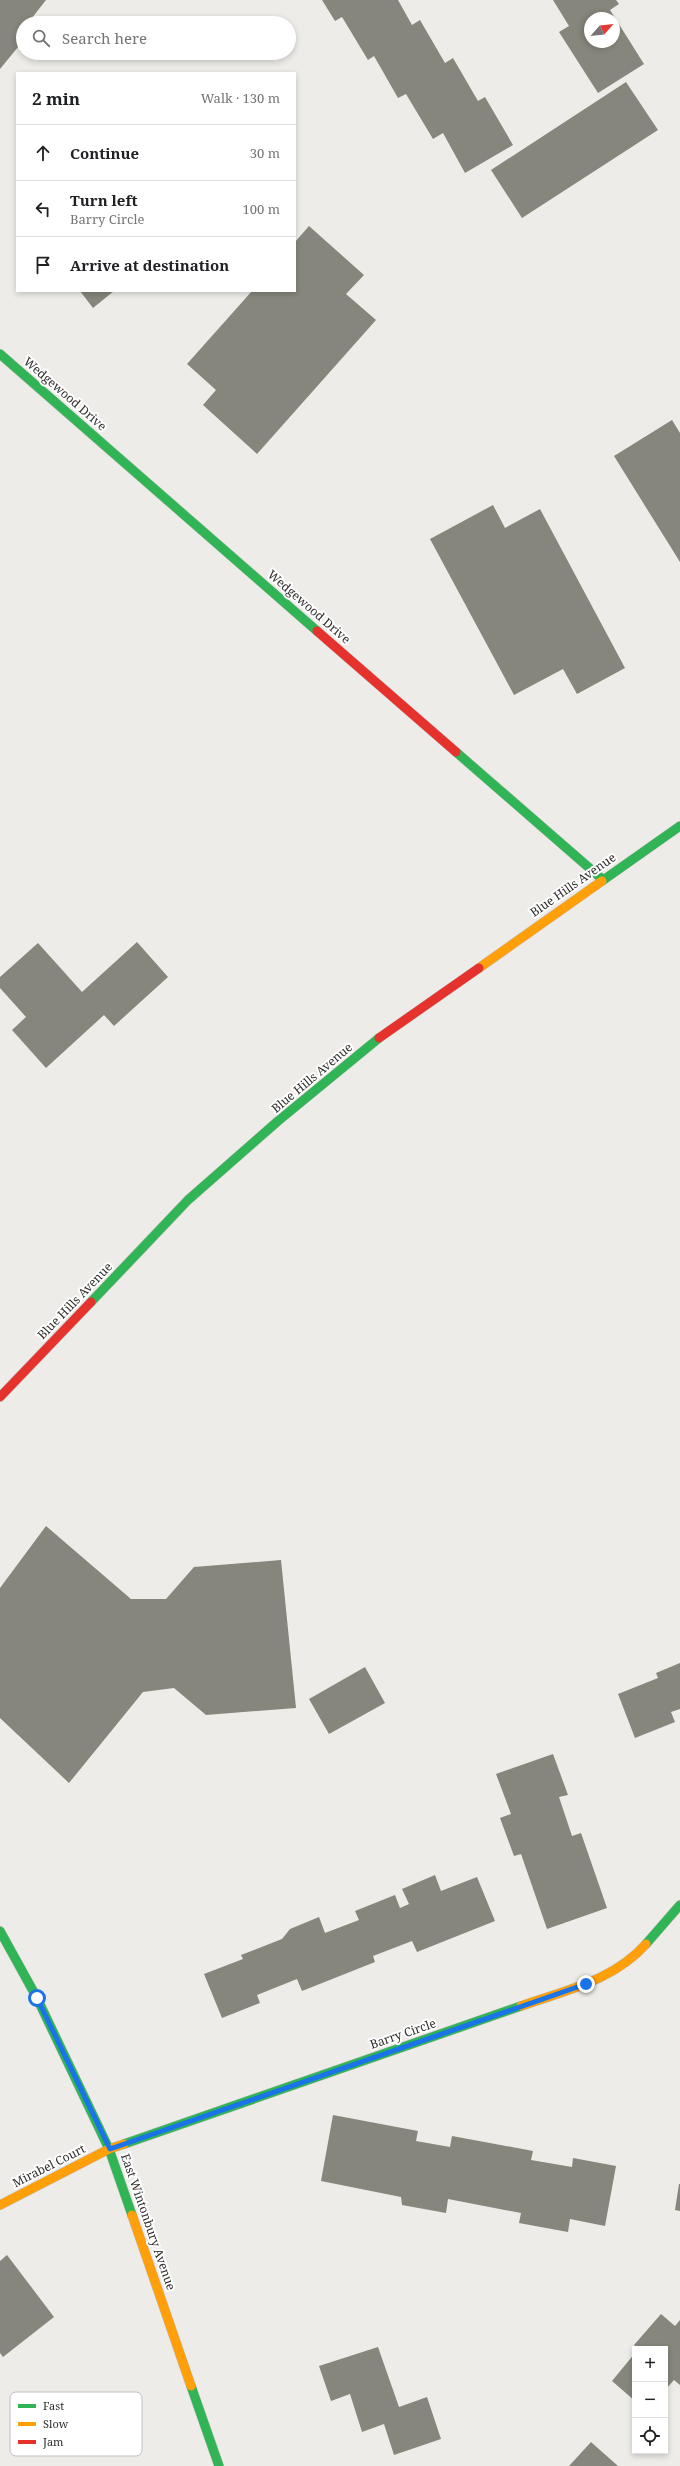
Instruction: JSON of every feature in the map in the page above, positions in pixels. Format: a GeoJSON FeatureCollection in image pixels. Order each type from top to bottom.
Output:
{"type":"FeatureCollection","features":[{"type":"Feature","properties":{"kind":"street","name":"Wedgewood Drive"},"geometry":{"type":"LineString","coordinates":[[0,354],[602,878]]}},
{"type":"Feature","properties":{"kind":"street","name":"Blue Hills Avenue"},"geometry":{"type":"LineString","coordinates":[[0,1397],[188,1200],[278,1121],[374,1042],[602,878],[680,826]]}},
{"type":"Feature","properties":{"kind":"street","name":"Barry Circle"},"geometry":{"type":"LineString","coordinates":[[110,2149],[607,1976],[635,1956],[680,1904]]}},
{"type":"Feature","properties":{"kind":"street","name":"East Wintonbury Avenue"},"geometry":{"type":"LineString","coordinates":[[0,1931],[37,1998],[110,2149],[219,2466]]}},
{"type":"Feature","properties":{"kind":"street","name":"Mirabel Court"},"geometry":{"type":"LineString","coordinates":[[0,2204],[110,2149]]}},
{"type":"Feature","properties":{"kind":"building"},"geometry":{"type":"Polygon","coordinates":[[[0,0],[46,0],[33,16],[16,16],[16,50],[0,69],[0,0]]]}},
{"type":"Feature","properties":{"kind":"building"},"geometry":{"type":"Polygon","coordinates":[[[322,0],[398,0],[412,25],[420,20],[445,63],[453,58],[478,101],[485,97],[513,145],[465,173],[443,133],[433,139],[406,94],[398,98],[374,56],[368,60],[342,17],[335,21],[322,0]]]}},
{"type":"Feature","properties":{"kind":"building"},"geometry":{"type":"Polygon","coordinates":[[[553,0],[616,0],[619,4],[610,10],[611,12],[584,12],[584,48],[620,48],[620,26],[644,64],[598,93],[559,32],[569,26],[553,0]]]}},
{"type":"Feature","properties":{"kind":"building"},"geometry":{"type":"Polygon","coordinates":[[[626,82],[658,130],[522,218],[491,170],[626,82]]]}},
{"type":"Feature","properties":{"kind":"building"},"geometry":{"type":"Polygon","coordinates":[[[309,226],[364,275],[346,294],[376,320],[257,454],[203,405],[216,390],[187,364],[251,292],[296,292],[296,241],[309,226]]]}},
{"type":"Feature","properties":{"kind":"building"},"geometry":{"type":"Polygon","coordinates":[[[81,292],[113,292],[93,308],[81,292]]]}},
{"type":"Feature","properties":{"kind":"building"},"geometry":{"type":"Polygon","coordinates":[[[672,420],[680,433],[680,562],[614,456],[672,420]]]}},
{"type":"Feature","properties":{"kind":"building"},"geometry":{"type":"Polygon","coordinates":[[[493,505],[505,528],[540,509],[625,668],[577,694],[563,669],[514,695],[430,539],[493,505]]]}},
{"type":"Feature","properties":{"kind":"building"},"geometry":{"type":"Polygon","coordinates":[[[137,942],[168,977],[114,1026],[104,1015],[46,1068],[12,1030],[26,1017],[0,988],[0,977],[38,943],[82,992],[137,942]]]}},
{"type":"Feature","properties":{"kind":"building"},"geometry":{"type":"Polygon","coordinates":[[[46,1526],[131,1599],[166,1599],[194,1567],[281,1560],[296,1708],[206,1715],[174,1688],[143,1692],[69,1783],[0,1718],[0,1588],[46,1526]]]}},
{"type":"Feature","properties":{"kind":"building"},"geometry":{"type":"Polygon","coordinates":[[[680,1663],[680,1709],[671,1712],[675,1722],[635,1738],[618,1694],[658,1678],[656,1673],[680,1663]]]}},
{"type":"Feature","properties":{"kind":"building"},"geometry":{"type":"Polygon","coordinates":[[[365,1667],[385,1703],[329,1734],[309,1699],[365,1667]]]}},
{"type":"Feature","properties":{"kind":"building"},"geometry":{"type":"Polygon","coordinates":[[[553,1754],[568,1795],[559,1797],[572,1836],[581,1833],[607,1908],[547,1929],[521,1854],[514,1856],[500,1818],[511,1814],[496,1774],[553,1754]]]}},
{"type":"Feature","properties":{"kind":"building"},"geometry":{"type":"Polygon","coordinates":[[[435,1875],[441,1891],[477,1877],[495,1921],[417,1952],[412,1941],[373,1956],[375,1962],[302,1991],[297,1979],[257,1995],[260,2003],[222,2018],[204,1974],[243,1959],[241,1955],[282,1939],[290,1929],[319,1917],[325,1933],[359,1920],[355,1911],[395,1895],[400,1908],[409,1904],[402,1889],[435,1875]]]}},
{"type":"Feature","properties":{"kind":"building"},"geometry":{"type":"Polygon","coordinates":[[[333,2115],[418,2131],[416,2141],[450,2147],[452,2136],[533,2151],[531,2160],[572,2167],[573,2158],[616,2166],[605,2226],[570,2219],[568,2232],[519,2223],[521,2213],[448,2199],[446,2213],[402,2205],[401,2197],[321,2181],[333,2115]]]}},
{"type":"Feature","properties":{"kind":"building"},"geometry":{"type":"Polygon","coordinates":[[[680,2184],[680,2211],[675,2210],[680,2184]]]}},
{"type":"Feature","properties":{"kind":"building"},"geometry":{"type":"Polygon","coordinates":[[[7,2255],[54,2317],[3,2357],[0,2353],[0,2261],[7,2255]]]}},
{"type":"Feature","properties":{"kind":"building"},"geometry":{"type":"Polygon","coordinates":[[[661,2314],[675,2326],[680,2320],[680,2385],[674,2380],[668,2387],[668,2346],[634,2345],[661,2314]]]}},
{"type":"Feature","properties":{"kind":"building"},"geometry":{"type":"Polygon","coordinates":[[[378,2347],[399,2407],[427,2397],[441,2439],[394,2455],[384,2424],[362,2432],[350,2394],[331,2401],[319,2366],[378,2347]]]}},
{"type":"Feature","properties":{"kind":"building"},"geometry":{"type":"Polygon","coordinates":[[[632,2357],[632,2398],[612,2381],[632,2357]]]}},
{"type":"Feature","properties":{"kind":"building"},"geometry":{"type":"Polygon","coordinates":[[[591,2442],[618,2466],[569,2466],[591,2442]]]}},
{"type":"Feature","properties":{"kind":"traffic: fast"},"geometry":{"type":"LineString","coordinates":[[0,354],[317,631]]}},
{"type":"Feature","properties":{"kind":"traffic: fast"},"geometry":{"type":"LineString","coordinates":[[456,752],[602,879]]}},
{"type":"Feature","properties":{"kind":"traffic: fast"},"geometry":{"type":"LineString","coordinates":[[602,881],[680,826]]}},
{"type":"Feature","properties":{"kind":"traffic: fast"},"geometry":{"type":"LineString","coordinates":[[91,1302],[188,1200],[278,1121],[379,1038]]}},
{"type":"Feature","properties":{"kind":"traffic: fast"},"geometry":{"type":"LineString","coordinates":[[646,1944],[680,1905]]}},
{"type":"Feature","properties":{"kind":"traffic: fast"},"geometry":{"type":"LineString","coordinates":[[0,1931],[37,1998],[109,2149],[132,2215]]}},
{"type":"Feature","properties":{"kind":"traffic: fast"},"geometry":{"type":"LineString","coordinates":[[124,2144],[521,2006]]}},
{"type":"Feature","properties":{"kind":"traffic: fast"},"geometry":{"type":"LineString","coordinates":[[191,2386],[219,2466]]}},
{"type":"Feature","properties":{"kind":"traffic: slow"},"geometry":{"type":"LineString","coordinates":[[479,968],[602,881]]}},
{"type":"Feature","properties":{"kind":"traffic: slow"},"geometry":{"type":"LineString","coordinates":[[521,2006],[572,1989],[604,1976],[633,1957],[646,1944]]}},
{"type":"Feature","properties":{"kind":"traffic: slow"},"geometry":{"type":"LineString","coordinates":[[0,2205],[109,2149],[124,2144]]}},
{"type":"Feature","properties":{"kind":"traffic: slow"},"geometry":{"type":"LineString","coordinates":[[132,2215],[191,2386]]}},
{"type":"Feature","properties":{"kind":"traffic: jam"},"geometry":{"type":"LineString","coordinates":[[317,631],[456,752]]}},
{"type":"Feature","properties":{"kind":"traffic: jam"},"geometry":{"type":"LineString","coordinates":[[379,1038],[479,968]]}},
{"type":"Feature","properties":{"kind":"traffic: jam"},"geometry":{"type":"LineString","coordinates":[[0,1397],[91,1302]]}},
{"type":"Feature","properties":{"kind":"route"},"geometry":{"type":"LineString","coordinates":[[37,1998],[110,2149],[586,1984]]}}]}
